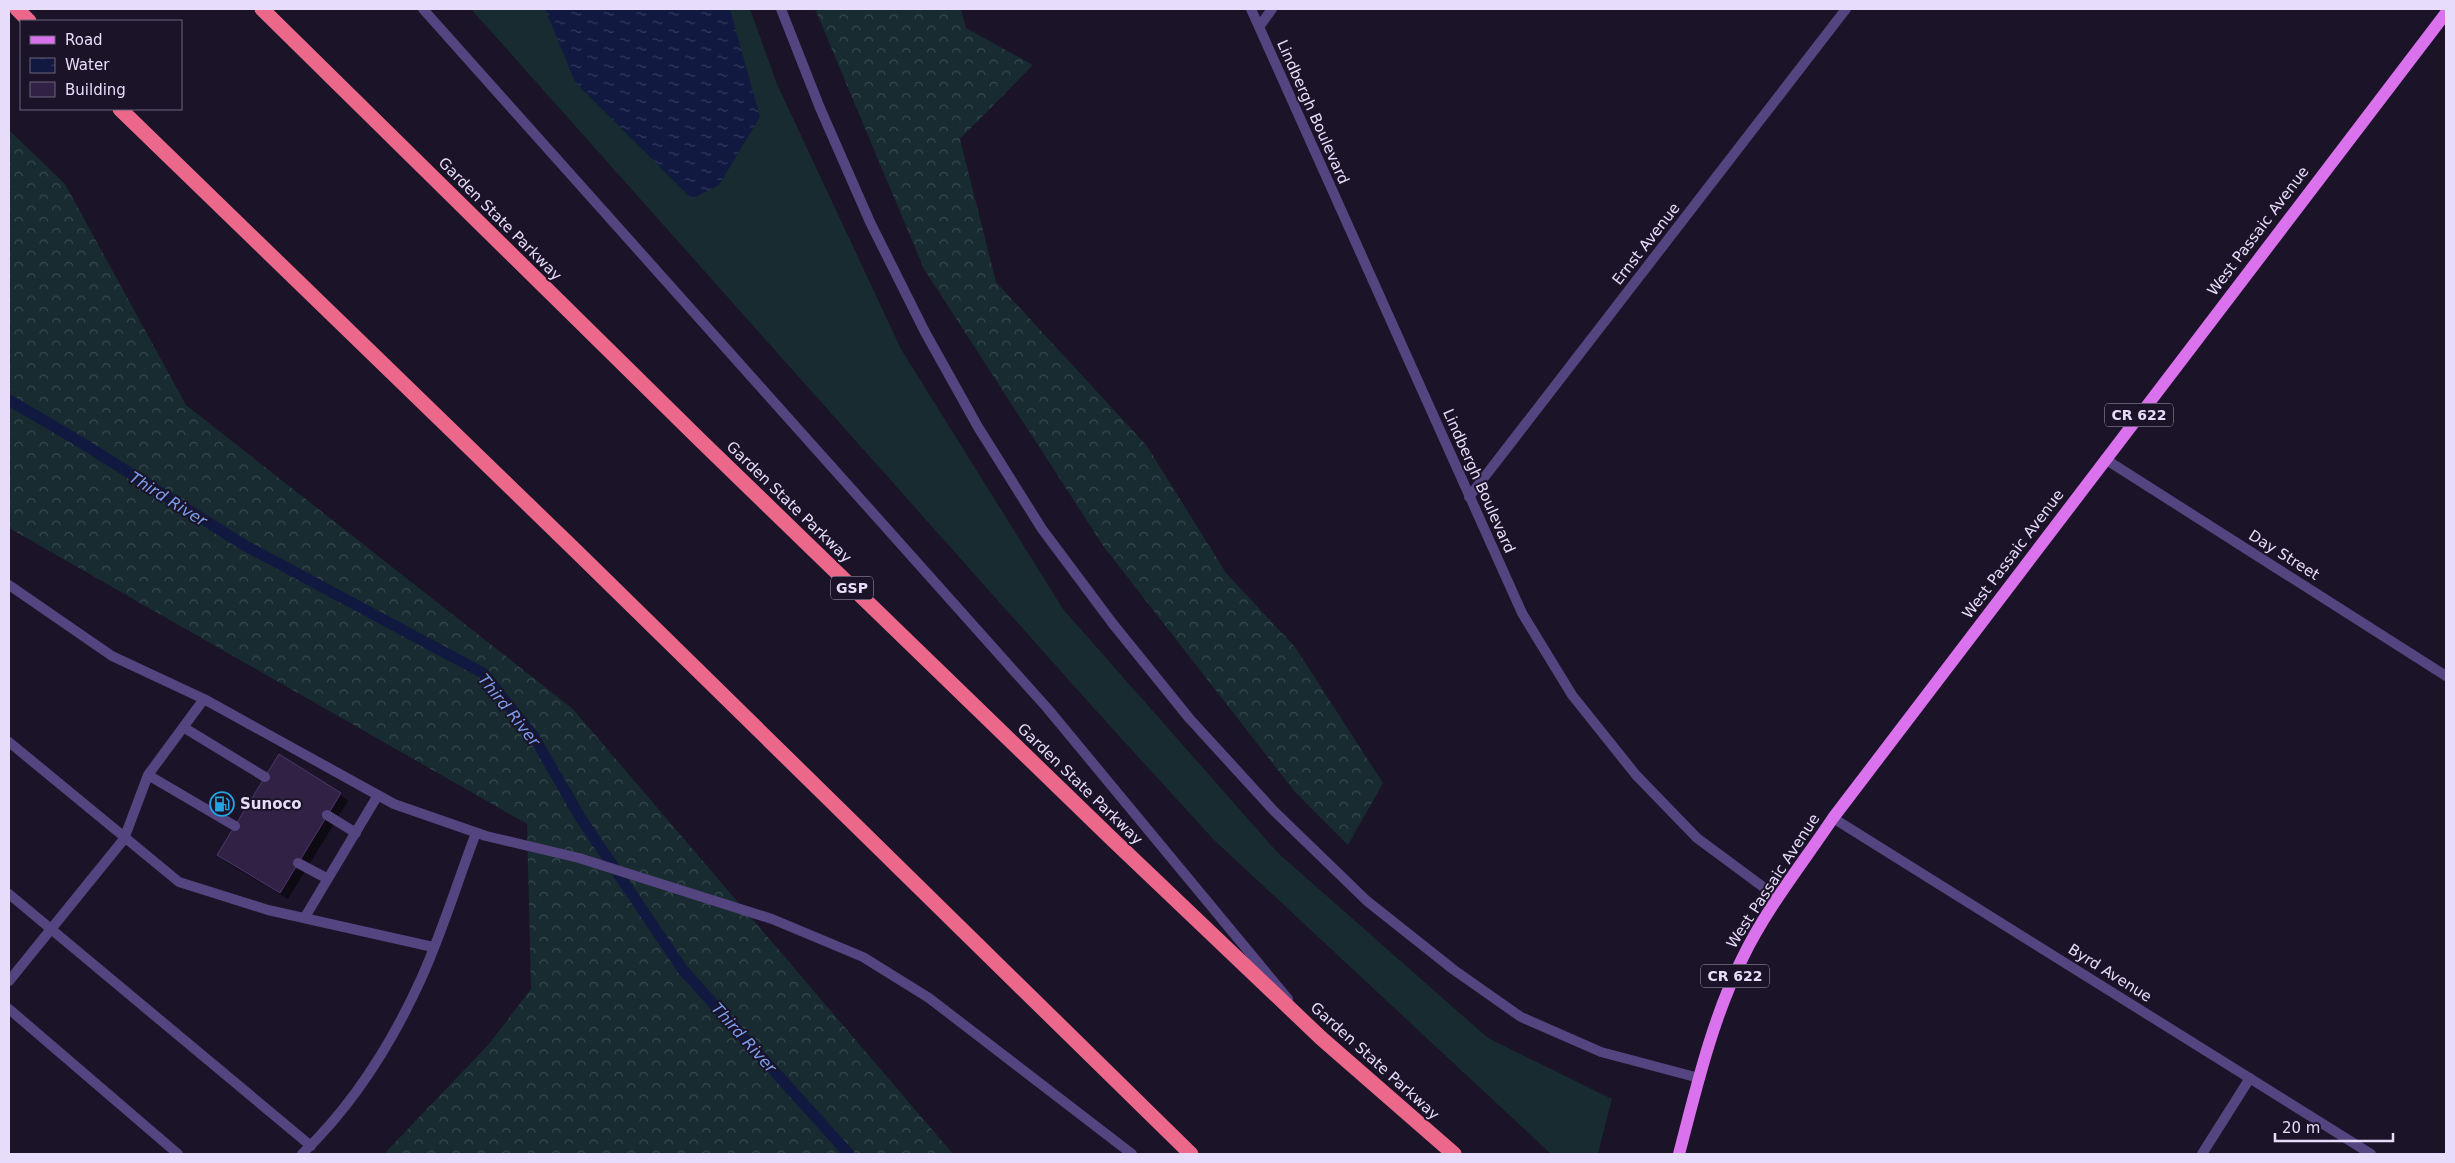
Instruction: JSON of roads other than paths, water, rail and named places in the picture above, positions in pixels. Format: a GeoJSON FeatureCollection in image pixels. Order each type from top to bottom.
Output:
{"type":"FeatureCollection","features":[{"type":"Feature","properties":{"kind":"highway"},"geometry":{"type":"LineString","coordinates":[[16,9],[28,20]]}},
{"type":"Feature","properties":{"kind":"highway","name":"Garden State Parkway"},"geometry":{"type":"LineString","coordinates":[[262,9],[714,454],[1119,846],[1321,1038],[1454,1154]]}},
{"type":"Feature","properties":{"kind":"highway"},"geometry":{"type":"LineString","coordinates":[[121,110],[585,560],[1191,1154]]}},
{"type":"Feature","properties":{"kind":"main road","name":"West Passaic Avenue"},"geometry":{"type":"LineString","coordinates":[[1679,1154],[1699,1078],[1720,1014],[1742,958],[1778,898],[1833,818],[2446,13]]}},
{"type":"Feature","properties":{"kind":"street"},"geometry":{"type":"LineString","coordinates":[[423,9],[1048,709],[1321,1038]]}},
{"type":"Feature","properties":{"kind":"street"},"geometry":{"type":"LineString","coordinates":[[781,9],[820,108],[870,222],[925,332],[978,427],[1042,528],[1113,624],[1189,718],[1274,811],[1367,901],[1454,970],[1521,1017],[1539,1025],[1601,1052],[1699,1078]]}},
{"type":"Feature","properties":{"kind":"street","name":"Lindbergh Boulevard"},"geometry":{"type":"LineString","coordinates":[[1251,9],[1522,613],[1572,695],[1636,775],[1697,838],[1778,898]]}},
{"type":"Feature","properties":{"kind":"street"},"geometry":{"type":"LineString","coordinates":[[1259,27],[1272,9]]}},
{"type":"Feature","properties":{"kind":"street","name":"Ernst Avenue"},"geometry":{"type":"LineString","coordinates":[[1470,497],[1846,9]]}},
{"type":"Feature","properties":{"kind":"street","name":"Day Street"},"geometry":{"type":"LineString","coordinates":[[2105,459],[2446,676]]}},
{"type":"Feature","properties":{"kind":"street"},"geometry":{"type":"LineString","coordinates":[[9,585],[112,656],[204,699],[394,804],[476,833],[579,858],[772,919],[863,957],[928,998],[1132,1154]]}},
{"type":"Feature","properties":{"kind":"street"},"geometry":{"type":"LineString","coordinates":[[9,981],[124,839],[148,775],[204,699]]}},
{"type":"Feature","properties":{"kind":"street"},"geometry":{"type":"LineString","coordinates":[[183,727],[265,777]]}},
{"type":"Feature","properties":{"kind":"street"},"geometry":{"type":"LineString","coordinates":[[9,742],[124,839],[179,882],[268,910],[433,947]]}},
{"type":"Feature","properties":{"kind":"street"},"geometry":{"type":"LineString","coordinates":[[148,775],[235,826]]}},
{"type":"Feature","properties":{"kind":"street"},"geometry":{"type":"LineString","coordinates":[[305,917],[378,795]]}},
{"type":"Feature","properties":{"kind":"street"},"geometry":{"type":"LineString","coordinates":[[327,815],[356,833]]}},
{"type":"Feature","properties":{"kind":"street","name":"Byrd Avenue"},"geometry":{"type":"LineString","coordinates":[[1833,818],[2371,1154]]}},
{"type":"Feature","properties":{"kind":"street"},"geometry":{"type":"LineString","coordinates":[[302,1154],[330,1126],[380,1058],[422,978],[476,833]]}},
{"type":"Feature","properties":{"kind":"street"},"geometry":{"type":"LineString","coordinates":[[298,863],[328,879]]}},
{"type":"Feature","properties":{"kind":"street"},"geometry":{"type":"LineString","coordinates":[[9,894],[311,1146]]}},
{"type":"Feature","properties":{"kind":"street"},"geometry":{"type":"LineString","coordinates":[[9,1009],[178,1154]]}},
{"type":"Feature","properties":{"kind":"street"},"geometry":{"type":"LineString","coordinates":[[2202,1154],[2250,1078]]}},
{"type":"Feature","properties":{"kind":"water"},"geometry":{"type":"Polygon","coordinates":[[[545,9],[730,9],[760,117],[719,185],[692,199],[575,82],[545,9]]]}},
{"type":"Feature","properties":{"kind":"waterway","name":"Third River"},"geometry":{"type":"LineString","coordinates":[[9,400],[82,443],[244,545],[483,673],[534,737],[580,817],[683,970],[849,1154]]}},
{"type":"Feature","properties":{"kind":"place","name":"Sunoco"},"geometry":{"type":"Point","coordinates":[222,804]}}]}
